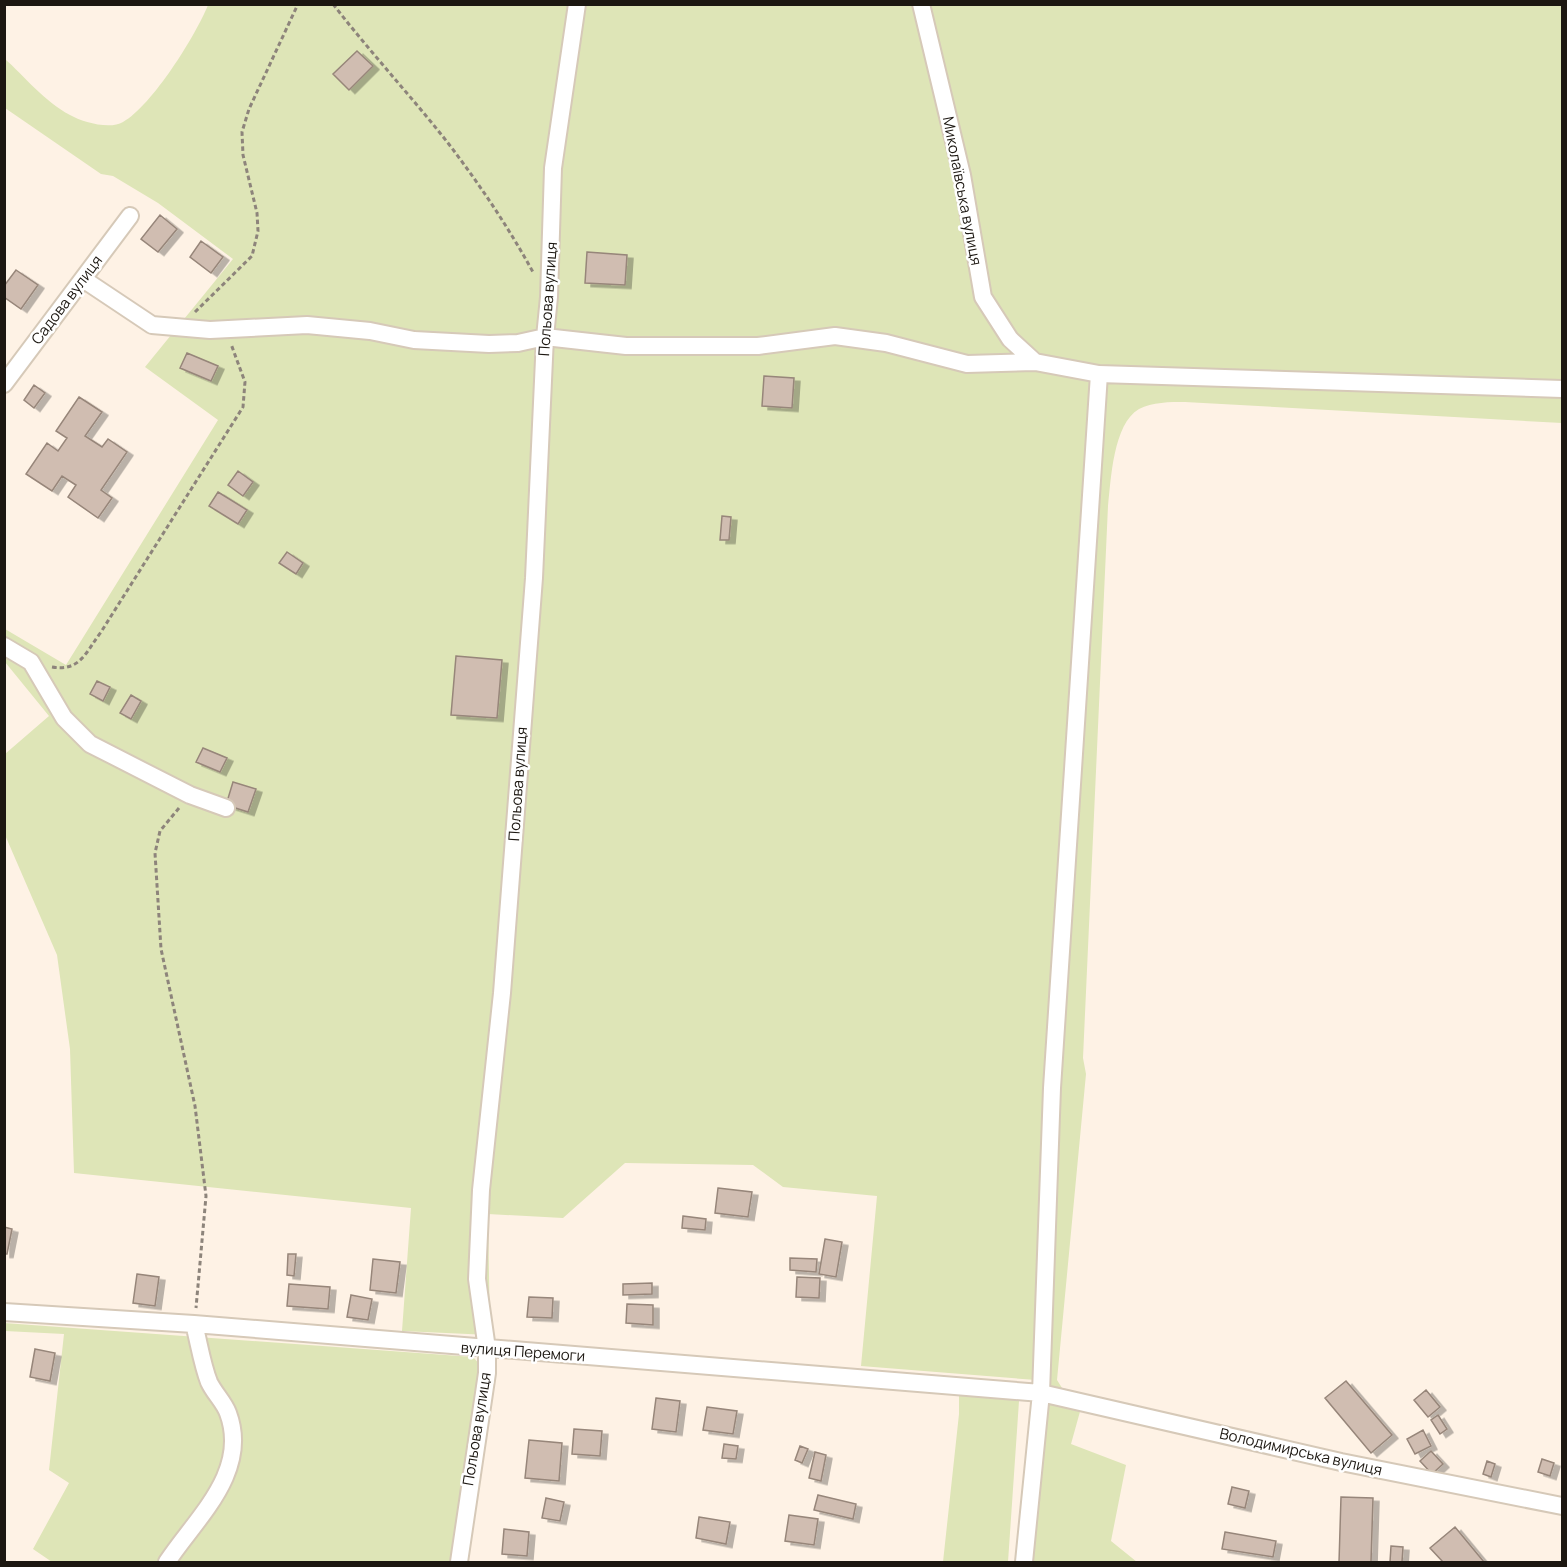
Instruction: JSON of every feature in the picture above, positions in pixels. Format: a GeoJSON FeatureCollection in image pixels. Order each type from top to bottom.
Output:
{"type":"FeatureCollection","features":[{"type":"Feature","properties":{"kind":"street","name":"Польова вулиця"},"geometry":{"type":"LineString","coordinates":[[459,1563],[487,1373],[488,1349],[477,1279],[481,1190],[502,993],[534,578],[545,337],[549,297],[553,168],[577,4]]}},
{"type":"Feature","properties":{"kind":"street","name":"Миколаївська вулиця"},"geometry":{"type":"LineString","coordinates":[[921,4],[962,175],[983,297],[1010,339],[1035,362]]}},
{"type":"Feature","properties":{"kind":"street","name":"Садова вулиця"},"geometry":{"type":"LineString","coordinates":[[4,384],[130,216]]}},
{"type":"Feature","properties":{"kind":"street"},"geometry":{"type":"LineString","coordinates":[[83,279],[152,325],[210,330],[307,325],[370,331],[414,340],[489,344],[518,343],[545,337],[626,346],[758,346],[835,336],[886,343],[967,364],[1035,362],[1099,374],[1563,389]]}},
{"type":"Feature","properties":{"kind":"street"},"geometry":{"type":"LineString","coordinates":[[1024,1563],[1041,1393],[1053,1077],[1099,374]]}},
{"type":"Feature","properties":{"kind":"street"},"geometry":{"type":"LineString","coordinates":[[4,646],[31,662],[64,718],[90,744],[190,795],[226,808]]}},
{"type":"Feature","properties":{"kind":"street","name":"вулиця Перемоги"},"geometry":{"type":"LineString","coordinates":[[4,1312],[194,1324],[488,1349],[886,1378],[1041,1393]]}},
{"type":"Feature","properties":{"kind":"street"},"geometry":{"type":"LineString","coordinates":[[167,1563],[221,1488],[232,1457],[233,1434],[228,1412],[210,1384],[194,1324]]}},
{"type":"Feature","properties":{"kind":"street","name":"Володимирська вулиця"},"geometry":{"type":"LineString","coordinates":[[1041,1393],[1341,1462],[1563,1506]]}},
{"type":"Feature","properties":{"kind":"path"},"geometry":{"type":"LineString","coordinates":[[182,327],[252,256],[258,231],[257,213],[243,155],[242,132],[249,109],[298,4]]}},
{"type":"Feature","properties":{"kind":"path"},"geometry":{"type":"LineString","coordinates":[[333,4],[364,45],[447,142],[489,199],[549,297]]}},
{"type":"Feature","properties":{"kind":"path"},"geometry":{"type":"LineString","coordinates":[[31,662],[65,670],[74,667],[101,632],[148,562],[243,407],[245,382],[242,368],[226,339],[210,330]]}},
{"type":"Feature","properties":{"kind":"path"},"geometry":{"type":"LineString","coordinates":[[190,795],[160,831],[155,853],[161,949],[195,1106],[206,1196],[194,1324]]}},
{"type":"Feature","properties":{"kind":"green space"},"geometry":{"type":"Polygon","coordinates":[[[208,5],[1562,5],[1562,423],[1173,402],[1139,409],[1130,416],[1119,439],[1112,468],[1108,506],[1083,1058],[1086,1074],[1057,1380],[1062,1388],[1562,1513],[1386,1479],[1081,1408],[1071,1444],[1126,1465],[1111,1541],[1137,1562],[1025,1562],[1036,1380],[861,1366],[877,1196],[783,1187],[753,1165],[625,1163],[563,1218],[488,1214],[490,1335],[402,1331],[411,1208],[74,1173],[70,1049],[57,955],[5,835],[5,754],[49,716],[5,662],[5,629],[66,665],[218,420],[145,367],[233,259],[158,203],[113,176],[101,174],[5,108],[4,58],[61,110],[96,124],[117,124],[134,114],[147,101],[172,69],[194,34],[208,5]]]}},
{"type":"Feature","properties":{"kind":"green space"},"geometry":{"type":"Polygon","coordinates":[[[4,1323],[473,1357],[482,1367],[453,1562],[52,1562],[33,1549],[69,1483],[49,1470],[64,1334],[5,1331],[4,1323]]]}},
{"type":"Feature","properties":{"kind":"green space"},"geometry":{"type":"Polygon","coordinates":[[[959,1392],[1019,1401],[1008,1562],[943,1562],[959,1414],[959,1392]]]}},
{"type":"Feature","properties":{"kind":"building"},"geometry":{"type":"Polygon","coordinates":[[[357,51],[373,66],[349,90],[333,74],[357,51]]]}},
{"type":"Feature","properties":{"kind":"building"},"geometry":{"type":"Polygon","coordinates":[[[160,215],[177,229],[158,252],[141,239],[160,215]]]}},
{"type":"Feature","properties":{"kind":"building"},"geometry":{"type":"Polygon","coordinates":[[[201,241],[223,257],[211,273],[190,257],[201,241]]]}},
{"type":"Feature","properties":{"kind":"building"},"geometry":{"type":"Polygon","coordinates":[[[587,252],[627,255],[625,285],[585,283],[587,252]]]}},
{"type":"Feature","properties":{"kind":"building"},"geometry":{"type":"Polygon","coordinates":[[[16,270],[38,285],[21,309],[4,297],[4,286],[16,270]]]}},
{"type":"Feature","properties":{"kind":"building"},"geometry":{"type":"Polygon","coordinates":[[[187,353],[218,366],[211,381],[180,368],[187,353]]]}},
{"type":"Feature","properties":{"kind":"building"},"geometry":{"type":"Polygon","coordinates":[[[764,376],[794,378],[792,408],[762,406],[764,376]]]}},
{"type":"Feature","properties":{"kind":"building"},"geometry":{"type":"Polygon","coordinates":[[[34,385],[45,393],[34,408],[24,400],[34,385]]]}},
{"type":"Feature","properties":{"kind":"building"},"geometry":{"type":"Polygon","coordinates":[[[79,397],[102,412],[85,436],[102,447],[108,439],[127,452],[101,490],[112,498],[98,518],[68,497],[76,485],[62,476],[52,491],[26,474],[47,443],[58,451],[67,438],[56,431],[79,397]]]}},
{"type":"Feature","properties":{"kind":"building"},"geometry":{"type":"Polygon","coordinates":[[[238,471],[253,482],[243,496],[228,485],[238,471]]]}},
{"type":"Feature","properties":{"kind":"building"},"geometry":{"type":"Polygon","coordinates":[[[218,492],[247,510],[238,524],[209,506],[218,492]]]}},
{"type":"Feature","properties":{"kind":"building"},"geometry":{"type":"Polygon","coordinates":[[[722,516],[731,517],[729,540],[720,540],[722,516]]]}},
{"type":"Feature","properties":{"kind":"building"},"geometry":{"type":"Polygon","coordinates":[[[287,552],[303,563],[296,574],[279,563],[287,552]]]}},
{"type":"Feature","properties":{"kind":"building"},"geometry":{"type":"Polygon","coordinates":[[[456,656],[502,660],[497,718],[451,715],[456,656]]]}},
{"type":"Feature","properties":{"kind":"building"},"geometry":{"type":"Polygon","coordinates":[[[97,681],[110,687],[103,701],[90,694],[97,681]]]}},
{"type":"Feature","properties":{"kind":"building"},"geometry":{"type":"Polygon","coordinates":[[[131,695],[141,701],[131,719],[120,713],[131,695]]]}},
{"type":"Feature","properties":{"kind":"building"},"geometry":{"type":"Polygon","coordinates":[[[203,748],[227,758],[220,772],[196,762],[203,748]]]}},
{"type":"Feature","properties":{"kind":"building"},"geometry":{"type":"Polygon","coordinates":[[[233,782],[256,789],[248,812],[226,805],[233,782]]]}},
{"type":"Feature","properties":{"kind":"building"},"geometry":{"type":"Polygon","coordinates":[[[718,1188],[752,1192],[748,1217],[715,1213],[718,1188]]]}},
{"type":"Feature","properties":{"kind":"building"},"geometry":{"type":"Polygon","coordinates":[[[683,1216],[706,1219],[705,1230],[682,1228],[683,1216]]]}},
{"type":"Feature","properties":{"kind":"building"},"geometry":{"type":"Polygon","coordinates":[[[4,1227],[12,1229],[7,1254],[4,1254],[4,1227]]]}},
{"type":"Feature","properties":{"kind":"building"},"geometry":{"type":"Polygon","coordinates":[[[825,1239],[842,1242],[836,1277],[819,1274],[825,1239]]]}},
{"type":"Feature","properties":{"kind":"building"},"geometry":{"type":"Polygon","coordinates":[[[288,1254],[296,1254],[294,1276],[287,1275],[288,1254]]]}},
{"type":"Feature","properties":{"kind":"building"},"geometry":{"type":"Polygon","coordinates":[[[790,1258],[817,1259],[816,1272],[790,1270],[790,1258]]]}},
{"type":"Feature","properties":{"kind":"building"},"geometry":{"type":"Polygon","coordinates":[[[373,1259],[400,1262],[396,1293],[370,1290],[373,1259]]]}},
{"type":"Feature","properties":{"kind":"building"},"geometry":{"type":"Polygon","coordinates":[[[137,1274],[159,1277],[155,1306],[133,1303],[137,1274]]]}},
{"type":"Feature","properties":{"kind":"building"},"geometry":{"type":"Polygon","coordinates":[[[797,1277],[820,1278],[819,1298],[796,1297],[797,1277]]]}},
{"type":"Feature","properties":{"kind":"building"},"geometry":{"type":"Polygon","coordinates":[[[652,1283],[652,1294],[623,1295],[623,1284],[652,1283]]]}},
{"type":"Feature","properties":{"kind":"building"},"geometry":{"type":"Polygon","coordinates":[[[289,1284],[330,1287],[328,1309],[287,1306],[289,1284]]]}},
{"type":"Feature","properties":{"kind":"building"},"geometry":{"type":"Polygon","coordinates":[[[351,1295],[372,1299],[368,1320],[347,1317],[351,1295]]]}},
{"type":"Feature","properties":{"kind":"building"},"geometry":{"type":"Polygon","coordinates":[[[529,1297],[553,1298],[552,1318],[527,1317],[529,1297]]]}},
{"type":"Feature","properties":{"kind":"building"},"geometry":{"type":"Polygon","coordinates":[[[627,1304],[653,1305],[653,1325],[626,1323],[627,1304]]]}},
{"type":"Feature","properties":{"kind":"building"},"geometry":{"type":"Polygon","coordinates":[[[35,1349],[55,1353],[50,1381],[30,1377],[35,1349]]]}},
{"type":"Feature","properties":{"kind":"building"},"geometry":{"type":"Polygon","coordinates":[[[1346,1381],[1392,1435],[1371,1453],[1325,1398],[1346,1381]]]}},
{"type":"Feature","properties":{"kind":"building"},"geometry":{"type":"Polygon","coordinates":[[[1426,1390],[1440,1407],[1428,1417],[1414,1400],[1426,1390]]]}},
{"type":"Feature","properties":{"kind":"building"},"geometry":{"type":"Polygon","coordinates":[[[656,1398],[680,1401],[676,1432],[652,1429],[656,1398]]]}},
{"type":"Feature","properties":{"kind":"building"},"geometry":{"type":"Polygon","coordinates":[[[707,1407],[737,1411],[733,1434],[703,1430],[707,1407]]]}},
{"type":"Feature","properties":{"kind":"building"},"geometry":{"type":"Polygon","coordinates":[[[1438,1415],[1447,1429],[1440,1434],[1431,1420],[1438,1415]]]}},
{"type":"Feature","properties":{"kind":"building"},"geometry":{"type":"Polygon","coordinates":[[[574,1429],[602,1431],[600,1456],[572,1454],[574,1429]]]}},
{"type":"Feature","properties":{"kind":"building"},"geometry":{"type":"Polygon","coordinates":[[[1423,1430],[1431,1446],[1415,1454],[1407,1439],[1423,1430]]]}},
{"type":"Feature","properties":{"kind":"building"},"geometry":{"type":"Polygon","coordinates":[[[529,1440],[562,1443],[559,1481],[525,1478],[529,1440]]]}},
{"type":"Feature","properties":{"kind":"building"},"geometry":{"type":"Polygon","coordinates":[[[724,1444],[738,1446],[736,1459],[722,1458],[724,1444]]]}},
{"type":"Feature","properties":{"kind":"building"},"geometry":{"type":"Polygon","coordinates":[[[800,1446],[808,1449],[802,1463],[795,1460],[800,1446]]]}},
{"type":"Feature","properties":{"kind":"building"},"geometry":{"type":"Polygon","coordinates":[[[1431,1451],[1443,1464],[1432,1474],[1420,1461],[1431,1451]]]}},
{"type":"Feature","properties":{"kind":"building"},"geometry":{"type":"Polygon","coordinates":[[[815,1452],[826,1455],[821,1481],[809,1478],[815,1452]]]}},
{"type":"Feature","properties":{"kind":"building"},"geometry":{"type":"Polygon","coordinates":[[[1542,1459],[1554,1463],[1550,1476],[1538,1472],[1542,1459]]]}},
{"type":"Feature","properties":{"kind":"building"},"geometry":{"type":"Polygon","coordinates":[[[1487,1461],[1495,1464],[1491,1477],[1483,1474],[1487,1461]]]}},
{"type":"Feature","properties":{"kind":"building"},"geometry":{"type":"Polygon","coordinates":[[[1232,1487],[1249,1491],[1245,1508],[1228,1504],[1232,1487]]]}},
{"type":"Feature","properties":{"kind":"building"},"geometry":{"type":"Polygon","coordinates":[[[818,1495],[856,1504],[853,1519],[814,1510],[818,1495]]]}},
{"type":"Feature","properties":{"kind":"building"},"geometry":{"type":"Polygon","coordinates":[[[1341,1497],[1373,1498],[1371,1562],[1339,1562],[1341,1497]]]}},
{"type":"Feature","properties":{"kind":"building"},"geometry":{"type":"Polygon","coordinates":[[[546,1498],[564,1502],[560,1521],[542,1518],[546,1498]]]}},
{"type":"Feature","properties":{"kind":"building"},"geometry":{"type":"Polygon","coordinates":[[[789,1515],[818,1519],[814,1545],[785,1541],[789,1515]]]}},
{"type":"Feature","properties":{"kind":"building"},"geometry":{"type":"Polygon","coordinates":[[[699,1517],[730,1522],[726,1544],[696,1538],[699,1517]]]}},
{"type":"Feature","properties":{"kind":"building"},"geometry":{"type":"Polygon","coordinates":[[[1455,1527],[1484,1562],[1443,1562],[1430,1548],[1455,1527]]]}},
{"type":"Feature","properties":{"kind":"building"},"geometry":{"type":"Polygon","coordinates":[[[504,1529],[529,1532],[527,1556],[502,1554],[504,1529]]]}},
{"type":"Feature","properties":{"kind":"building"},"geometry":{"type":"Polygon","coordinates":[[[1225,1532],[1276,1541],[1273,1557],[1222,1549],[1225,1532]]]}},
{"type":"Feature","properties":{"kind":"building"},"geometry":{"type":"Polygon","coordinates":[[[1391,1546],[1403,1547],[1402,1562],[1390,1562],[1391,1546]]]}}]}
